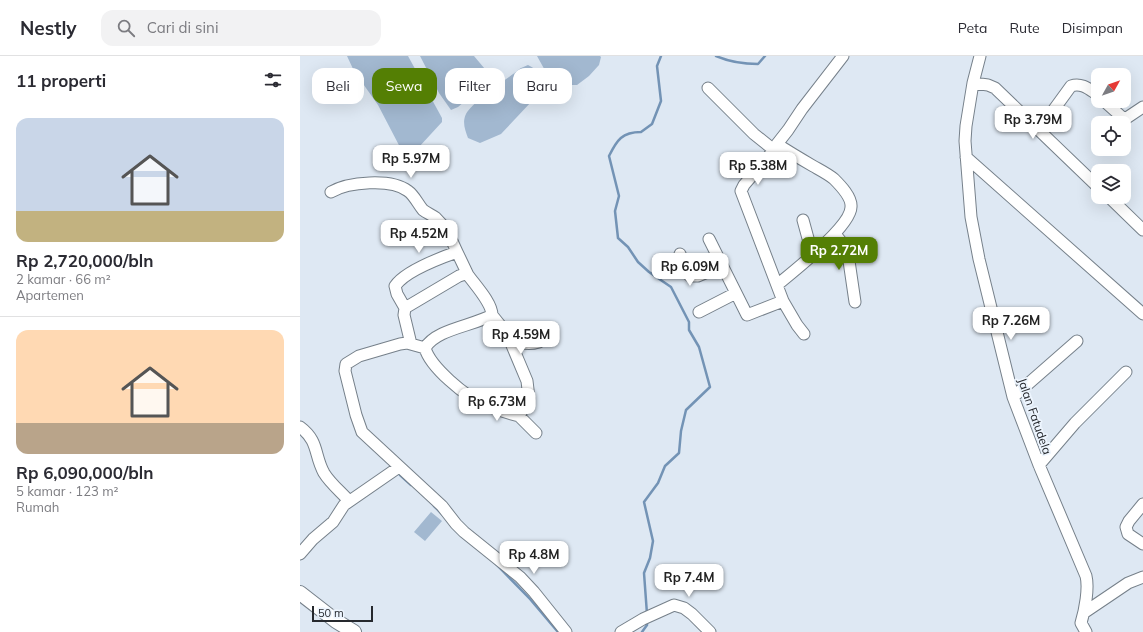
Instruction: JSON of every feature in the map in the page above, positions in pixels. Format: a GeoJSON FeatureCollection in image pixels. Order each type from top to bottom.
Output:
{"type":"FeatureCollection","features":[{"type":"Feature","properties":{"kind":"main road"},"geometry":{"type":"LineString","coordinates":[[300,593],[336,621],[354,632]]}},
{"type":"Feature","properties":{"kind":"street"},"geometry":{"type":"LineString","coordinates":[[804,334],[784,301],[741,193],[744,185],[775,147],[819,85],[843,56]]}},
{"type":"Feature","properties":{"kind":"street","name":"Jalan Fatudela"},"geometry":{"type":"LineString","coordinates":[[980,56],[973,83],[966,126],[966,157],[971,218],[979,259],[1013,397],[1039,465],[1086,576],[1087,583],[1084,612],[1081,623],[1086,632]]}},
{"type":"Feature","properties":{"kind":"street"},"geometry":{"type":"LineString","coordinates":[[973,83],[988,85],[995,88],[1091,180]]}},
{"type":"Feature","properties":{"kind":"street"},"geometry":{"type":"LineString","coordinates":[[1039,130],[1071,86],[1082,86],[1091,91]]}},
{"type":"Feature","properties":{"kind":"street"},"geometry":{"type":"LineString","coordinates":[[708,88],[754,134],[775,147],[829,175],[841,186],[851,203],[851,212],[835,234],[777,285]]}},
{"type":"Feature","properties":{"kind":"street"},"geometry":{"type":"LineString","coordinates":[[1112,108],[1125,119],[1143,106]]}},
{"type":"Feature","properties":{"kind":"street"},"geometry":{"type":"LineString","coordinates":[[966,157],[1141,308]]}},
{"type":"Feature","properties":{"kind":"street"},"geometry":{"type":"LineString","coordinates":[[331,192],[338,188],[358,184],[374,183],[400,186],[409,191],[424,211],[435,217],[441,224],[449,234],[468,275],[491,308],[492,315],[507,336],[516,354],[528,386],[529,398],[519,416]]}},
{"type":"Feature","properties":{"kind":"street"},"geometry":{"type":"LineString","coordinates":[[1116,204],[1143,230]]}},
{"type":"Feature","properties":{"kind":"street"},"geometry":{"type":"LineString","coordinates":[[803,220],[810,242],[808,258]]}},
{"type":"Feature","properties":{"kind":"street"},"geometry":{"type":"LineString","coordinates":[[835,234],[843,244],[849,261],[855,302]]}},
{"type":"Feature","properties":{"kind":"street"},"geometry":{"type":"LineString","coordinates":[[709,239],[747,315],[784,301]]}},
{"type":"Feature","properties":{"kind":"street"},"geometry":{"type":"LineString","coordinates":[[405,308],[397,294],[395,286],[398,280],[428,263],[457,252]]}},
{"type":"Feature","properties":{"kind":"street"},"geometry":{"type":"LineString","coordinates":[[680,254],[686,271],[690,276],[701,275],[722,266]]}},
{"type":"Feature","properties":{"kind":"street"},"geometry":{"type":"LineString","coordinates":[[411,344],[404,315],[405,308],[409,304],[459,276],[465,274],[468,275]]}},
{"type":"Feature","properties":{"kind":"street"},"geometry":{"type":"LineString","coordinates":[[699,312],[736,293]]}},
{"type":"Feature","properties":{"kind":"street"},"geometry":{"type":"LineString","coordinates":[[492,315],[439,336],[428,342],[425,348],[427,354],[437,368],[451,382],[482,404],[519,416],[536,433]]}},
{"type":"Feature","properties":{"kind":"street"},"geometry":{"type":"LineString","coordinates":[[507,336],[524,344],[538,342]]}},
{"type":"Feature","properties":{"kind":"street"},"geometry":{"type":"LineString","coordinates":[[1013,397],[1077,341]]}},
{"type":"Feature","properties":{"kind":"street"},"geometry":{"type":"LineString","coordinates":[[425,348],[411,344],[400,344],[359,356],[350,361],[345,367],[356,415],[362,432],[442,506],[456,524],[520,577],[552,613],[566,632]]}},
{"type":"Feature","properties":{"kind":"street"},"geometry":{"type":"LineString","coordinates":[[1039,465],[1075,423],[1126,372]]}},
{"type":"Feature","properties":{"kind":"street"},"geometry":{"type":"LineString","coordinates":[[300,427],[314,442],[319,461],[327,477],[349,501]]}},
{"type":"Feature","properties":{"kind":"street"},"geometry":{"type":"LineString","coordinates":[[300,554],[313,539],[333,522],[344,505],[399,467]]}},
{"type":"Feature","properties":{"kind":"street"},"geometry":{"type":"LineString","coordinates":[[1143,504],[1126,527],[1128,534],[1143,544]]}},
{"type":"Feature","properties":{"kind":"street"},"geometry":{"type":"LineString","coordinates":[[1084,612],[1128,583],[1143,577]]}},
{"type":"Feature","properties":{"kind":"street"},"geometry":{"type":"LineString","coordinates":[[621,632],[642,619],[674,605],[684,608],[692,614],[710,632]]}},
{"type":"Feature","properties":{"kind":"shaded area"},"geometry":{"type":"Polygon","coordinates":[[[347,56],[408,56],[415,68],[372,68],[372,96],[364,85],[364,68],[353,68],[347,56]]]}},
{"type":"Feature","properties":{"kind":"shaded area"},"geometry":{"type":"Polygon","coordinates":[[[420,56],[474,56],[484,68],[445,68],[445,102],[437,89],[437,68],[426,68],[420,56]]]}},
{"type":"Feature","properties":{"kind":"shaded area"},"geometry":{"type":"Polygon","coordinates":[[[537,56],[601,57],[599,65],[589,76],[577,85],[572,85],[572,68],[544,68],[537,56]]]}},
{"type":"Feature","properties":{"kind":"shaded area"},"geometry":{"type":"Polygon","coordinates":[[[528,65],[532,68],[521,68],[528,65]]]}},
{"type":"Feature","properties":{"kind":"shaded area"},"geometry":{"type":"Polygon","coordinates":[[[513,74],[513,104],[529,104],[501,134],[480,143],[468,138],[464,123],[466,114],[475,104],[505,104],[505,80],[513,74]]]}},
{"type":"Feature","properties":{"kind":"shaded area"},"geometry":{"type":"Polygon","coordinates":[[[377,104],[434,104],[442,118],[442,122],[419,147],[410,153],[402,151],[377,104]]]}},
{"type":"Feature","properties":{"kind":"shaded area"},"geometry":{"type":"Polygon","coordinates":[[[447,104],[462,104],[458,107],[451,110],[447,104]]]}},
{"type":"Feature","properties":{"kind":"shaded area"},"geometry":{"type":"Polygon","coordinates":[[[431,512],[442,521],[425,541],[414,532],[431,512]]]}},
{"type":"Feature","properties":{"kind":"waterway"},"geometry":{"type":"LineString","coordinates":[[647,614],[644,573],[650,558],[653,541],[644,502],[658,483],[665,466],[679,453],[681,431],[686,410],[710,387],[699,347],[689,330],[689,322],[671,287],[649,272],[638,262],[628,247],[618,238],[615,211],[619,196],[609,156],[618,141],[625,135],[634,132],[641,132],[652,124],[661,101],[657,66],[661,56]]}},
{"type":"Feature","properties":{"kind":"waterway"},"geometry":{"type":"LineString","coordinates":[[716,56],[726,60],[747,64],[758,64],[765,56]]}},
{"type":"Feature","properties":{"kind":"waterway"},"geometry":{"type":"LineString","coordinates":[[400,475],[411,485]]}},
{"type":"Feature","properties":{"kind":"waterway"},"geometry":{"type":"LineString","coordinates":[[434,506],[443,515]]}},
{"type":"Feature","properties":{"kind":"waterway"},"geometry":{"type":"LineString","coordinates":[[495,563],[530,599],[558,632]]}},
{"type":"Feature","properties":{"kind":"waterway"},"geometry":{"type":"LineString","coordinates":[[642,632],[647,625],[647,621]]}}]}
